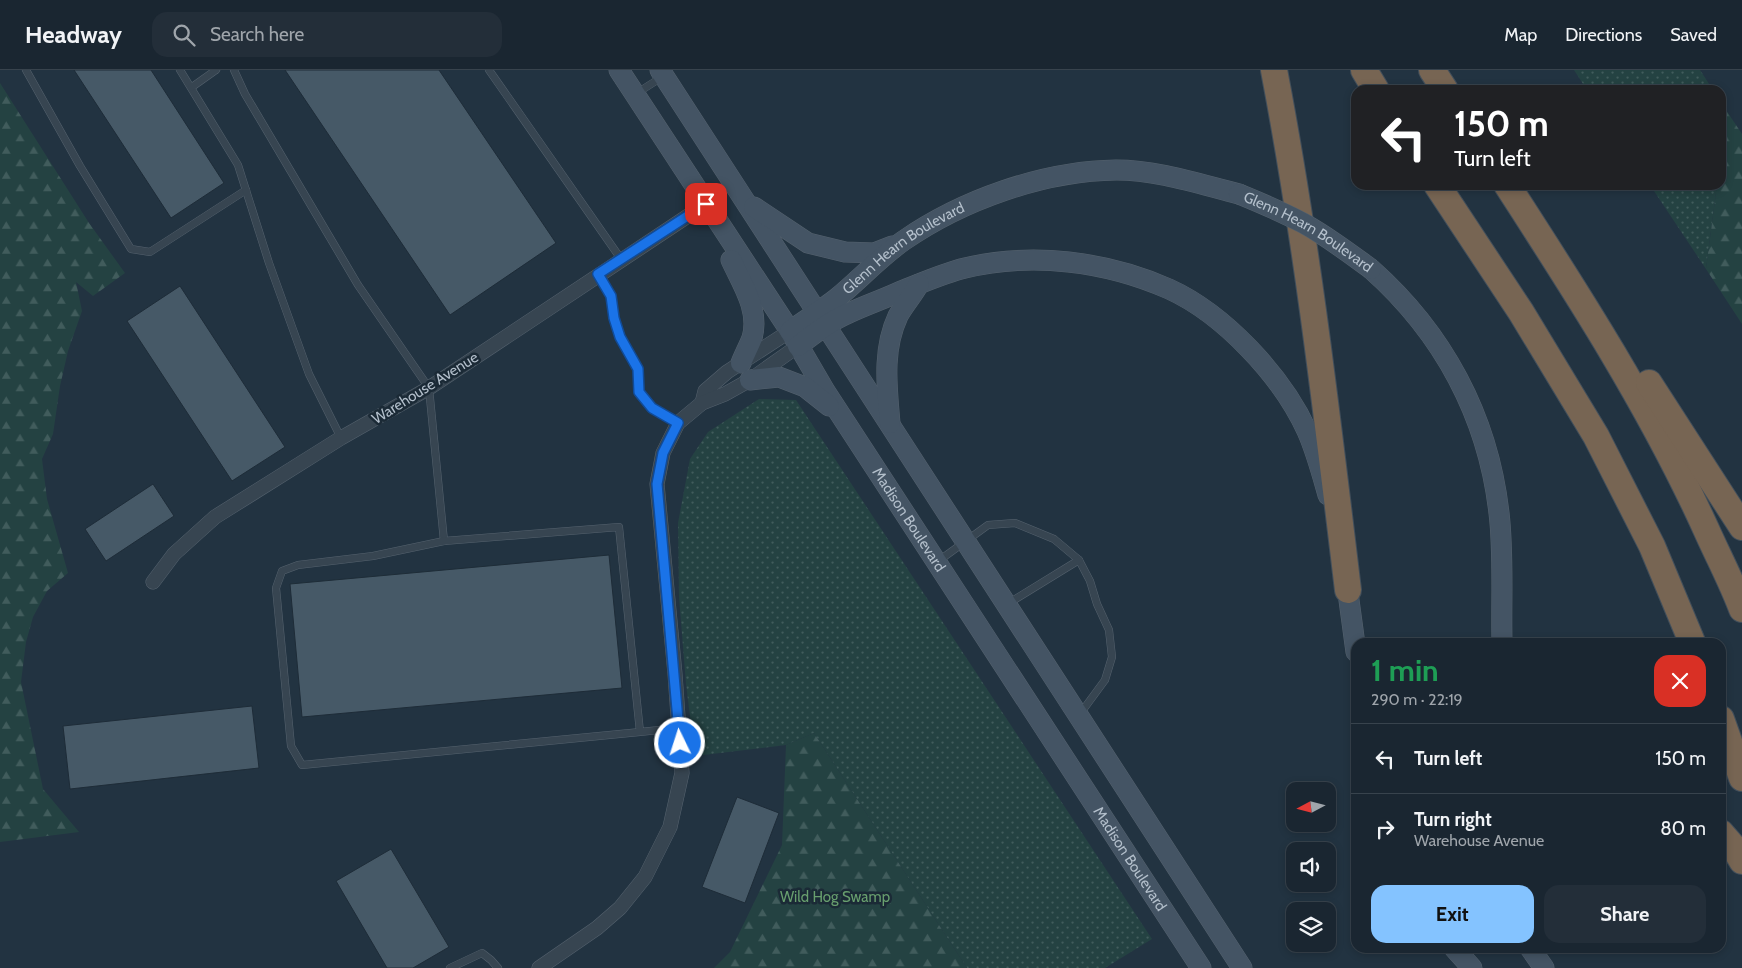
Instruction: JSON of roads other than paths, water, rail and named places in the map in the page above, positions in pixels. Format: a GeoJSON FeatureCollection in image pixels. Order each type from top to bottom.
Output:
{"type":"FeatureCollection","features":[{"type":"Feature","properties":{"kind":"highway"},"geometry":{"type":"LineString","coordinates":[[1274,70],[1291,159],[1315,322],[1348,590]]}},
{"type":"Feature","properties":{"kind":"highway"},"geometry":{"type":"LineString","coordinates":[[1364,70],[1373,85]]}},
{"type":"Feature","properties":{"kind":"highway"},"geometry":{"type":"LineString","coordinates":[[1432,70],[1442,85]]}},
{"type":"Feature","properties":{"kind":"highway"},"geometry":{"type":"LineString","coordinates":[[1440,190],[1521,312],[1596,436],[1652,546],[1690,638]]}},
{"type":"Feature","properties":{"kind":"highway"},"geometry":{"type":"LineString","coordinates":[[1510,190],[1575,290],[1639,398],[1687,488],[1742,609]]}},
{"type":"Feature","properties":{"kind":"highway"},"geometry":{"type":"LineString","coordinates":[[1575,290],[1602,309],[1742,528]]}},
{"type":"Feature","properties":{"kind":"highway"},"geometry":{"type":"LineString","coordinates":[[1726,733],[1742,778]]}},
{"type":"Feature","properties":{"kind":"highway"},"geometry":{"type":"LineString","coordinates":[[1726,839],[1742,861]]}},
{"type":"Feature","properties":{"kind":"main road","name":"Madison Boulevard"},"geometry":{"type":"LineString","coordinates":[[619,70],[794,338],[841,415],[936,562],[1202,968]]}},
{"type":"Feature","properties":{"kind":"main road"},"geometry":{"type":"LineString","coordinates":[[665,72],[745,202],[1242,968]]}},
{"type":"Feature","properties":{"kind":"main road","name":"Glenn Hearn Boulevard"},"geometry":{"type":"LineString","coordinates":[[794,338],[821,319],[836,298],[900,242],[924,227],[967,205],[1037,181],[1064,175],[1117,170],[1143,173],[1180,179],[1239,194],[1275,209],[1331,240],[1371,269],[1405,302],[1427,328],[1449,362],[1466,394],[1480,426],[1493,476],[1499,514],[1502,638]]}},
{"type":"Feature","properties":{"kind":"main road"},"geometry":{"type":"LineString","coordinates":[[745,202],[808,243],[845,252],[874,253],[900,242]]}},
{"type":"Feature","properties":{"kind":"main road"},"geometry":{"type":"LineString","coordinates":[[706,204],[752,306],[755,322],[745,371],[779,377],[805,387],[841,415]]}},
{"type":"Feature","properties":{"kind":"main road","name":"Glenn Hearn Boulevard"},"geometry":{"type":"LineString","coordinates":[[821,319],[848,313],[964,268],[1000,262],[1072,262],[1105,268],[1170,290],[1200,307],[1246,346],[1273,375],[1307,431],[1330,502],[1348,590],[1354,638]]}},
{"type":"Feature","properties":{"kind":"main road"},"geometry":{"type":"LineString","coordinates":[[890,425],[886,375],[889,344],[898,316],[920,284]]}},
{"type":"Feature","properties":{"kind":"main road"},"geometry":{"type":"LineString","coordinates":[[1458,953],[1472,968]]}},
{"type":"Feature","properties":{"kind":"main road"},"geometry":{"type":"LineString","coordinates":[[1534,953],[1544,968]]}},
{"type":"Feature","properties":{"kind":"street","name":"Warehouse Avenue"},"geometry":{"type":"LineString","coordinates":[[153,582],[174,554],[215,517],[341,438],[429,388],[706,204]]}},
{"type":"Feature","properties":{"kind":"street"},"geometry":{"type":"LineString","coordinates":[[539,968],[597,928],[620,908],[645,877],[670,827],[682,773],[657,484],[663,453],[678,423],[702,403],[725,394],[745,371],[794,338]]}},
{"type":"Feature","properties":{"kind":"street"},"geometry":{"type":"LineString","coordinates":[[702,403],[705,392],[727,372],[745,371],[794,338]]}},
{"type":"Feature","properties":{"kind":"lane"},"geometry":{"type":"LineString","coordinates":[[26,70],[80,166],[131,249],[150,252],[246,190]]}},
{"type":"Feature","properties":{"kind":"lane"},"geometry":{"type":"LineString","coordinates":[[180,70],[238,165],[269,263],[309,374],[341,438]]}},
{"type":"Feature","properties":{"kind":"lane"},"geometry":{"type":"LineString","coordinates":[[192,87],[216,70]]}},
{"type":"Feature","properties":{"kind":"lane"},"geometry":{"type":"LineString","coordinates":[[234,70],[245,94],[358,285],[429,388],[444,541]]}},
{"type":"Feature","properties":{"kind":"lane"},"geometry":{"type":"LineString","coordinates":[[489,70],[621,259]]}},
{"type":"Feature","properties":{"kind":"lane"},"geometry":{"type":"LineString","coordinates":[[635,95],[665,72]]}},
{"type":"Feature","properties":{"kind":"lane"},"geometry":{"type":"LineString","coordinates":[[598,274],[611,296],[614,318],[620,337],[638,369],[639,392],[652,408],[678,423]]}},
{"type":"Feature","properties":{"kind":"lane"},"geometry":{"type":"LineString","coordinates":[[936,562],[988,524],[1015,523],[1054,539],[1079,560],[1090,581],[1097,604],[1109,630],[1112,657],[1105,680],[1078,716]]}},
{"type":"Feature","properties":{"kind":"lane"},"geometry":{"type":"LineString","coordinates":[[640,732],[619,527],[444,541],[373,556],[298,565],[282,571],[276,588],[291,746],[302,765],[640,732],[678,728]]}},
{"type":"Feature","properties":{"kind":"lane"},"geometry":{"type":"LineString","coordinates":[[1006,604],[1079,560]]}},
{"type":"Feature","properties":{"kind":"lane"},"geometry":{"type":"LineString","coordinates":[[450,968],[482,953],[492,960],[498,968]]}},
{"type":"Feature","properties":{"kind":"park label","name":"Wild Hog Swamp"},"geometry":{"type":"Point","coordinates":[835,897]}}]}
